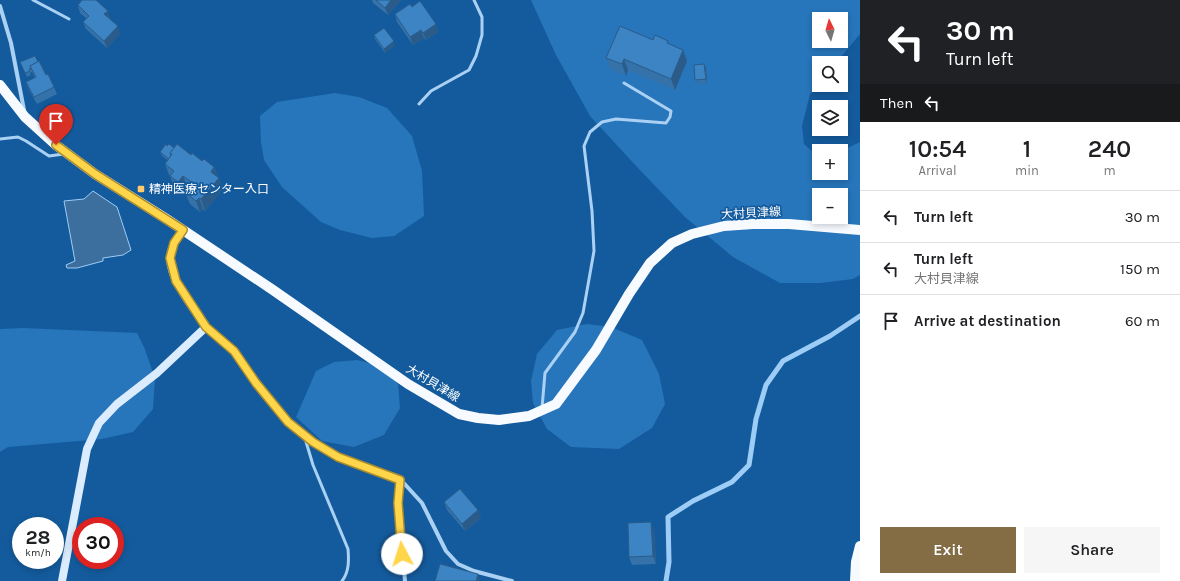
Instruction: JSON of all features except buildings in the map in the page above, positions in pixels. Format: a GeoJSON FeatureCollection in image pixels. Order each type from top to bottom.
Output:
{"type":"FeatureCollection","features":[{"type":"Feature","properties":{"kind":"main road","name":"大村貝津線"},"geometry":{"type":"LineString","coordinates":[[0,85],[25,117],[56,145],[95,174],[273,290],[408,384],[459,414],[478,418],[499,420],[528,416],[556,404],[596,350],[629,294],[650,263],[672,243],[692,234],[724,226],[789,224],[860,230]]}},
{"type":"Feature","properties":{"kind":"main road"},"geometry":{"type":"LineString","coordinates":[[855,581],[856,562],[860,546]]}},
{"type":"Feature","properties":{"kind":"street"},"geometry":{"type":"LineString","coordinates":[[0,6],[11,43],[25,117]]}},
{"type":"Feature","properties":{"kind":"street"},"geometry":{"type":"LineString","coordinates":[[183,230],[174,243],[170,258],[176,281],[206,327],[234,351],[256,383],[288,422],[313,442],[338,457],[400,480],[422,503],[446,551],[458,564],[474,571],[512,581]]}},
{"type":"Feature","properties":{"kind":"street"},"geometry":{"type":"LineString","coordinates":[[62,581],[87,449],[100,423],[117,404],[157,373],[206,327]]}},
{"type":"Feature","properties":{"kind":"street"},"geometry":{"type":"LineString","coordinates":[[400,480],[398,503],[405,581]]}},
{"type":"Feature","properties":{"kind":"lane"},"geometry":{"type":"LineString","coordinates":[[33,0],[69,19]]}},
{"type":"Feature","properties":{"kind":"lane"},"geometry":{"type":"LineString","coordinates":[[419,104],[431,91],[469,70],[474,61],[482,35],[482,17],[474,0]]}},
{"type":"Feature","properties":{"kind":"lane"},"geometry":{"type":"LineString","coordinates":[[542,410],[545,373],[575,332],[583,313],[594,251],[592,211],[584,146],[590,132],[602,122],[616,119],[666,123],[670,118],[671,111],[624,83]]}},
{"type":"Feature","properties":{"kind":"lane"},"geometry":{"type":"LineString","coordinates":[[0,139],[18,137],[49,156],[67,153]]}},
{"type":"Feature","properties":{"kind":"lane"},"geometry":{"type":"LineString","coordinates":[[304,435],[313,465],[348,549],[349,564],[345,577],[342,581]]}},
{"type":"Feature","properties":{"kind":"shaded area"},"geometry":{"type":"Polygon","coordinates":[[[531,0],[860,0],[860,34],[842,56],[812,56],[812,92],[810,94],[802,126],[804,144],[812,151],[812,180],[848,180],[848,148],[860,142],[860,275],[853,279],[821,283],[780,283],[733,257],[685,217],[590,116],[556,55],[531,0]]]}},
{"type":"Feature","properties":{"kind":"shaded area"},"geometry":{"type":"Polygon","coordinates":[[[335,93],[359,97],[387,108],[412,136],[422,171],[424,216],[394,236],[372,238],[340,230],[321,222],[282,187],[264,160],[261,142],[260,116],[277,102],[335,93]]]}},
{"type":"Feature","properties":{"kind":"shaded area"},"geometry":{"type":"Polygon","coordinates":[[[93,191],[117,207],[131,250],[123,255],[103,258],[103,261],[77,268],[67,268],[66,265],[75,261],[64,201],[84,199],[93,191]]]}},
{"type":"Feature","properties":{"kind":"shaded area"},"geometry":{"type":"Polygon","coordinates":[[[587,324],[611,327],[642,340],[659,374],[665,404],[652,428],[619,449],[571,447],[547,429],[533,403],[531,381],[537,354],[557,330],[587,324]]]}},
{"type":"Feature","properties":{"kind":"shaded area"},"geometry":{"type":"Polygon","coordinates":[[[23,328],[137,333],[144,347],[155,378],[153,409],[133,432],[102,439],[8,447],[0,452],[0,329],[23,328]]]}},
{"type":"Feature","properties":{"kind":"shaded area"},"geometry":{"type":"Polygon","coordinates":[[[357,360],[385,367],[398,384],[400,408],[384,435],[354,447],[322,441],[296,417],[316,371],[334,362],[357,360]]]}},
{"type":"Feature","properties":{"kind":"waterway"},"geometry":{"type":"LineString","coordinates":[[666,581],[669,562],[668,517],[693,501],[732,482],[749,465],[756,419],[766,385],[783,361],[830,336],[860,316]]}},
{"type":"Feature","properties":{"kind":"place","name":"精神医療センター入口"},"geometry":{"type":"Point","coordinates":[141,189]}},
{"type":"Feature","properties":{"kind":"route"},"geometry":{"type":"LineString","coordinates":[[56,145],[95,174],[183,230],[174,243],[170,258],[176,281],[206,327],[234,351],[256,383],[288,422],[313,442],[338,457],[400,480],[398,503],[402,554]]}}]}
